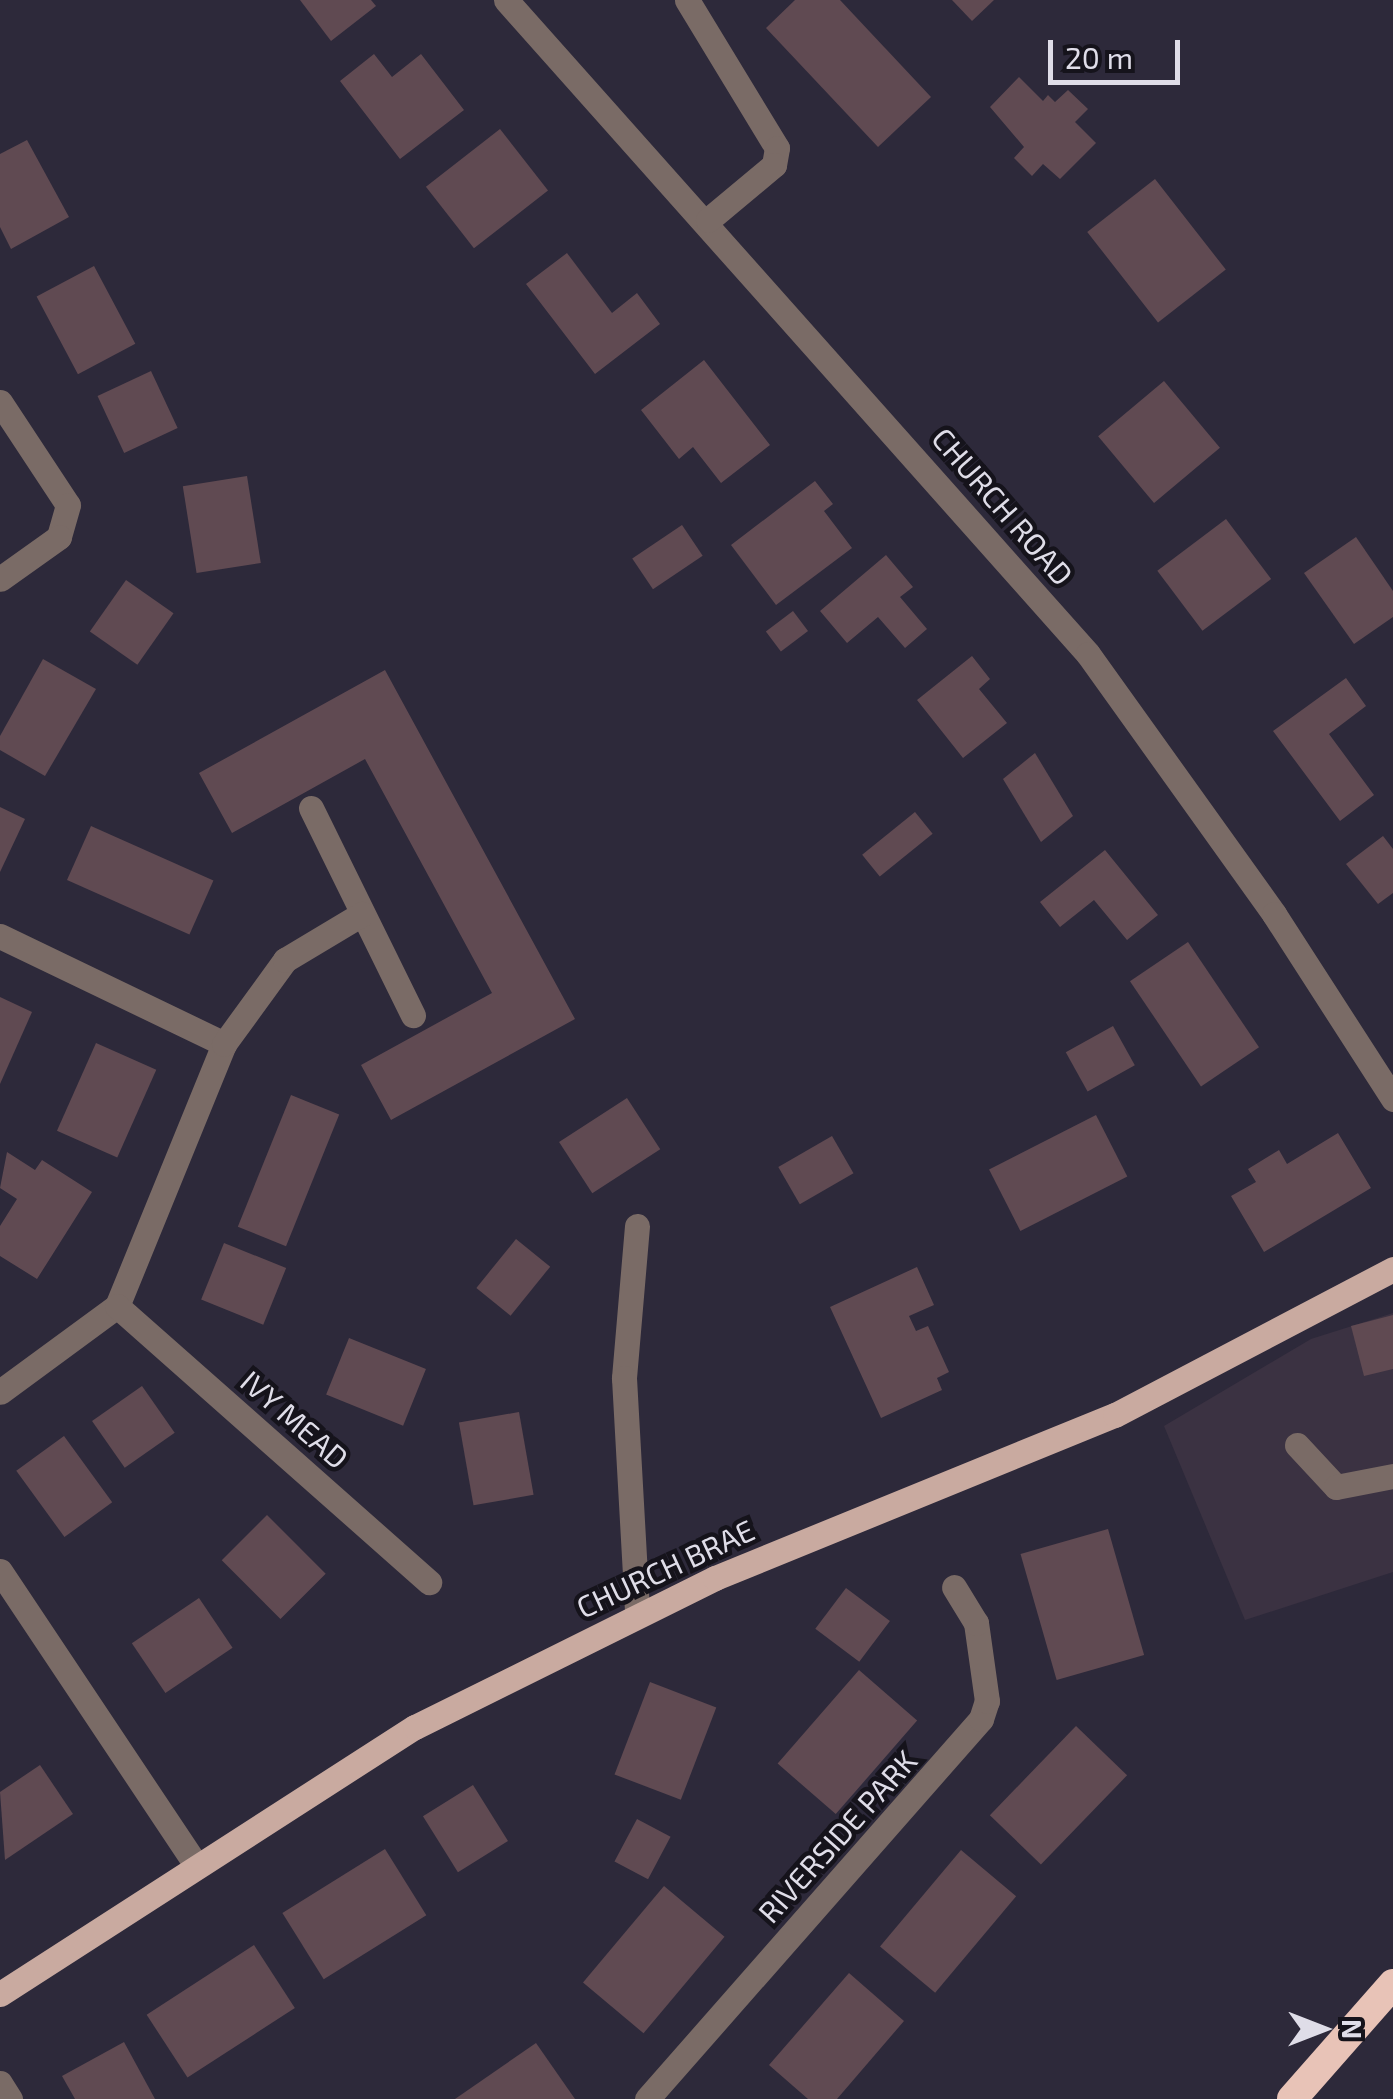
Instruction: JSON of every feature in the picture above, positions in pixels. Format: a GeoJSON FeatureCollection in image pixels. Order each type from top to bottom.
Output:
{"type":"FeatureCollection","features":[{"type":"Feature","properties":{"kind":"highway"},"geometry":{"type":"LineString","coordinates":[[1292,2099],[1393,1984]]}},
{"type":"Feature","properties":{"kind":"main road","name":"CHURCH BRAE"},"geometry":{"type":"LineString","coordinates":[[0,1994],[195,1863],[415,1727],[636,1614],[1115,1415],[1393,1269]]}},
{"type":"Feature","properties":{"kind":"street","name":"CHURCH ROAD"},"geometry":{"type":"LineString","coordinates":[[506,0],[708,220],[1088,654],[1274,914],[1393,1099]]}},
{"type":"Feature","properties":{"kind":"street"},"geometry":{"type":"LineString","coordinates":[[686,0],[776,148],[774,166],[708,220]]}},
{"type":"Feature","properties":{"kind":"street"},"geometry":{"type":"LineString","coordinates":[[0,402],[68,504],[60,537],[0,579]]}},
{"type":"Feature","properties":{"kind":"street"},"geometry":{"type":"LineString","coordinates":[[311,808],[413,1016]]}},
{"type":"Feature","properties":{"kind":"street"},"geometry":{"type":"LineString","coordinates":[[0,1392],[117,1306],[163,1202],[224,1044],[285,960],[362,914]]}},
{"type":"Feature","properties":{"kind":"street"},"geometry":{"type":"LineString","coordinates":[[0,936],[224,1044]]}},
{"type":"Feature","properties":{"kind":"street"},"geometry":{"type":"LineString","coordinates":[[636,1226],[624,1378],[636,1614]]}},
{"type":"Feature","properties":{"kind":"street","name":"IVY MEAD"},"geometry":{"type":"LineString","coordinates":[[117,1306],[430,1582]]}},
{"type":"Feature","properties":{"kind":"street"},"geometry":{"type":"LineString","coordinates":[[1297,1445],[1336,1487],[1393,1476]]}},
{"type":"Feature","properties":{"kind":"street"},"geometry":{"type":"LineString","coordinates":[[0,1571],[195,1863]]}},
{"type":"Feature","properties":{"kind":"street","name":"RIVERSIDE PARK"},"geometry":{"type":"LineString","coordinates":[[647,2099],[981,1719],[987,1700],[976,1623],[954,1587]]}},
{"type":"Feature","properties":{"kind":"street"},"geometry":{"type":"LineString","coordinates":[[0,2083],[10,2099]]}},
{"type":"Feature","properties":{"kind":"shaded area"},"geometry":{"type":"Polygon","coordinates":[[[1393,1313],[1393,1572],[1245,1620],[1164,1426],[1311,1339],[1393,1313]]]}},
{"type":"Feature","properties":{"kind":"building"},"geometry":{"type":"Polygon","coordinates":[[[300,0],[371,0],[376,6],[331,41],[300,0]]]}},
{"type":"Feature","properties":{"kind":"building"},"geometry":{"type":"Polygon","coordinates":[[[795,0],[840,0],[931,97],[878,147],[766,28],[795,0]]]}},
{"type":"Feature","properties":{"kind":"building"},"geometry":{"type":"Polygon","coordinates":[[[952,0],[994,0],[972,21],[952,0]]]}},
{"type":"Feature","properties":{"kind":"building"},"geometry":{"type":"Polygon","coordinates":[[[374,54],[392,77],[421,54],[464,110],[400,159],[340,81],[374,54]]]}},
{"type":"Feature","properties":{"kind":"building"},"geometry":{"type":"Polygon","coordinates":[[[1019,77],[1043,101],[1048,95],[1055,102],[1068,90],[1088,109],[1075,122],[1096,143],[1060,179],[1043,164],[1032,176],[1014,158],[1024,147],[990,107],[1019,77]]]}},
{"type":"Feature","properties":{"kind":"building"},"geometry":{"type":"Polygon","coordinates":[[[500,129],[548,190],[474,248],[426,187],[500,129]]]}},
{"type":"Feature","properties":{"kind":"building"},"geometry":{"type":"Polygon","coordinates":[[[27,140],[69,217],[11,249],[0,227],[0,154],[27,140]]]}},
{"type":"Feature","properties":{"kind":"building"},"geometry":{"type":"Polygon","coordinates":[[[1155,179],[1226,270],[1158,323],[1087,232],[1155,179]]]}},
{"type":"Feature","properties":{"kind":"building"},"geometry":{"type":"Polygon","coordinates":[[[567,253],[612,313],[637,293],[660,324],[595,374],[526,284],[567,253]]]}},
{"type":"Feature","properties":{"kind":"building"},"geometry":{"type":"Polygon","coordinates":[[[94,266],[135,344],[78,374],[37,297],[94,266]]]}},
{"type":"Feature","properties":{"kind":"building"},"geometry":{"type":"Polygon","coordinates":[[[704,360],[770,445],[721,483],[693,447],[679,459],[641,410],[704,360]]]}},
{"type":"Feature","properties":{"kind":"building"},"geometry":{"type":"Polygon","coordinates":[[[151,371],[178,428],[124,453],[98,396],[151,371]]]}},
{"type":"Feature","properties":{"kind":"building"},"geometry":{"type":"Polygon","coordinates":[[[1164,381],[1220,448],[1154,503],[1098,436],[1164,381]]]}},
{"type":"Feature","properties":{"kind":"building"},"geometry":{"type":"Polygon","coordinates":[[[247,476],[261,563],[197,573],[183,486],[247,476]]]}},
{"type":"Feature","properties":{"kind":"building"},"geometry":{"type":"Polygon","coordinates":[[[815,481],[833,504],[824,511],[852,548],[776,605],[731,545],[815,481]]]}},
{"type":"Feature","properties":{"kind":"building"},"geometry":{"type":"Polygon","coordinates":[[[1226,519],[1271,579],[1202,631],[1157,571],[1226,519]]]}},
{"type":"Feature","properties":{"kind":"building"},"geometry":{"type":"Polygon","coordinates":[[[682,525],[703,556],[653,589],[632,559],[682,525]]]}},
{"type":"Feature","properties":{"kind":"building"},"geometry":{"type":"Polygon","coordinates":[[[1356,537],[1393,591],[1393,617],[1354,644],[1304,573],[1356,537]]]}},
{"type":"Feature","properties":{"kind":"building"},"geometry":{"type":"Polygon","coordinates":[[[886,555],[913,587],[900,597],[927,629],[905,648],[878,617],[847,643],[820,611],[886,555]]]}},
{"type":"Feature","properties":{"kind":"building"},"geometry":{"type":"Polygon","coordinates":[[[126,580],[174,613],[137,665],[90,632],[126,580]]]}},
{"type":"Feature","properties":{"kind":"building"},"geometry":{"type":"Polygon","coordinates":[[[793,611],[808,631],[781,651],[766,631],[793,611]]]}},
{"type":"Feature","properties":{"kind":"building"},"geometry":{"type":"Polygon","coordinates":[[[972,656],[990,679],[979,689],[1007,723],[963,758],[917,700],[972,656]]]}},
{"type":"Feature","properties":{"kind":"building"},"geometry":{"type":"Polygon","coordinates":[[[43,659],[96,689],[45,776],[0,750],[0,736],[43,659]]]}},
{"type":"Feature","properties":{"kind":"building"},"geometry":{"type":"Polygon","coordinates":[[[385,670],[575,1019],[391,1120],[361,1065],[492,993],[365,759],[232,833],[199,773],[385,670]]]}},
{"type":"Feature","properties":{"kind":"building"},"geometry":{"type":"Polygon","coordinates":[[[1346,678],[1366,706],[1329,734],[1374,795],[1340,821],[1273,731],[1346,678]]]}},
{"type":"Feature","properties":{"kind":"building"},"geometry":{"type":"Polygon","coordinates":[[[1035,753],[1073,816],[1041,842],[1003,779],[1035,753]]]}},
{"type":"Feature","properties":{"kind":"building"},"geometry":{"type":"Polygon","coordinates":[[[0,807],[25,819],[0,872],[0,807]]]}},
{"type":"Feature","properties":{"kind":"building"},"geometry":{"type":"Polygon","coordinates":[[[915,812],[933,834],[880,877],[862,855],[915,812]]]}},
{"type":"Feature","properties":{"kind":"building"},"geometry":{"type":"Polygon","coordinates":[[[91,826],[213,881],[189,934],[67,880],[91,826]]]}},
{"type":"Feature","properties":{"kind":"building"},"geometry":{"type":"Polygon","coordinates":[[[1383,836],[1393,849],[1393,893],[1378,904],[1346,864],[1383,836]]]}},
{"type":"Feature","properties":{"kind":"building"},"geometry":{"type":"Polygon","coordinates":[[[1105,850],[1158,915],[1127,940],[1094,900],[1060,927],[1040,902],[1105,850]]]}},
{"type":"Feature","properties":{"kind":"building"},"geometry":{"type":"Polygon","coordinates":[[[1188,942],[1259,1047],[1201,1086],[1130,981],[1188,942]]]}},
{"type":"Feature","properties":{"kind":"building"},"geometry":{"type":"Polygon","coordinates":[[[0,997],[32,1012],[0,1084],[0,997]]]}},
{"type":"Feature","properties":{"kind":"building"},"geometry":{"type":"Polygon","coordinates":[[[1113,1026],[1135,1065],[1088,1092],[1066,1052],[1113,1026]]]}},
{"type":"Feature","properties":{"kind":"building"},"geometry":{"type":"Polygon","coordinates":[[[96,1043],[156,1070],[117,1158],[57,1131],[96,1043]]]}},
{"type":"Feature","properties":{"kind":"building"},"geometry":{"type":"Polygon","coordinates":[[[291,1095],[339,1114],[286,1246],[238,1227],[291,1095]]]}},
{"type":"Feature","properties":{"kind":"building"},"geometry":{"type":"Polygon","coordinates":[[[627,1098],[660,1149],[592,1193],[559,1142],[627,1098]]]}},
{"type":"Feature","properties":{"kind":"building"},"geometry":{"type":"Polygon","coordinates":[[[1096,1115],[1127,1176],[1020,1231],[989,1169],[1096,1115]]]}},
{"type":"Feature","properties":{"kind":"building"},"geometry":{"type":"Polygon","coordinates":[[[1338,1133],[1371,1188],[1264,1252],[1231,1196],[1256,1182],[1248,1169],[1279,1150],[1287,1164],[1338,1133]]]}},
{"type":"Feature","properties":{"kind":"building"},"geometry":{"type":"Polygon","coordinates":[[[832,1136],[854,1173],[800,1204],[778,1167],[832,1136]]]}},
{"type":"Feature","properties":{"kind":"building"},"geometry":{"type":"Polygon","coordinates":[[[7,1152],[35,1170],[42,1160],[92,1192],[37,1279],[0,1256],[0,1226],[17,1199],[0,1188],[7,1152]]]}},
{"type":"Feature","properties":{"kind":"building"},"geometry":{"type":"Polygon","coordinates":[[[516,1239],[550,1267],[511,1316],[476,1288],[516,1239]]]}},
{"type":"Feature","properties":{"kind":"building"},"geometry":{"type":"Polygon","coordinates":[[[224,1243],[286,1268],[263,1325],[201,1300],[224,1243]]]}},
{"type":"Feature","properties":{"kind":"building"},"geometry":{"type":"Polygon","coordinates":[[[917,1267],[934,1305],[909,1316],[916,1331],[928,1326],[949,1372],[937,1378],[942,1390],[881,1418],[830,1307],[917,1267]]]}},
{"type":"Feature","properties":{"kind":"building"},"geometry":{"type":"Polygon","coordinates":[[[1393,1315],[1393,1369],[1364,1376],[1351,1326],[1393,1315]]]}},
{"type":"Feature","properties":{"kind":"building"},"geometry":{"type":"Polygon","coordinates":[[[349,1338],[426,1369],[403,1426],[326,1395],[349,1338]]]}},
{"type":"Feature","properties":{"kind":"building"},"geometry":{"type":"Polygon","coordinates":[[[142,1386],[175,1433],[125,1468],[92,1421],[142,1386]]]}},
{"type":"Feature","properties":{"kind":"building"},"geometry":{"type":"Polygon","coordinates":[[[519,1412],[534,1495],[474,1505],[459,1423],[519,1412]]]}},
{"type":"Feature","properties":{"kind":"building"},"geometry":{"type":"Polygon","coordinates":[[[64,1436],[112,1502],[64,1537],[16,1471],[64,1436]]]}},
{"type":"Feature","properties":{"kind":"building"},"geometry":{"type":"Polygon","coordinates":[[[267,1515],[326,1574],[280,1619],[222,1560],[267,1515]]]}},
{"type":"Feature","properties":{"kind":"building"},"geometry":{"type":"Polygon","coordinates":[[[1108,1529],[1144,1655],[1057,1680],[1021,1554],[1108,1529]]]}},
{"type":"Feature","properties":{"kind":"building"},"geometry":{"type":"Polygon","coordinates":[[[846,1588],[890,1621],[859,1662],[815,1629],[846,1588]]]}},
{"type":"Feature","properties":{"kind":"building"},"geometry":{"type":"Polygon","coordinates":[[[199,1598],[233,1648],[165,1693],[132,1643],[199,1598]]]}},
{"type":"Feature","properties":{"kind":"building"},"geometry":{"type":"Polygon","coordinates":[[[859,1670],[917,1721],[836,1814],[778,1764],[859,1670]]]}},
{"type":"Feature","properties":{"kind":"building"},"geometry":{"type":"Polygon","coordinates":[[[650,1682],[716,1707],[681,1800],[615,1774],[650,1682]]]}},
{"type":"Feature","properties":{"kind":"building"},"geometry":{"type":"Polygon","coordinates":[[[1076,1726],[1127,1775],[1041,1865],[990,1815],[1076,1726]]]}},
{"type":"Feature","properties":{"kind":"building"},"geometry":{"type":"Polygon","coordinates":[[[40,1765],[73,1814],[5,1860],[0,1792],[40,1765]]]}},
{"type":"Feature","properties":{"kind":"building"},"geometry":{"type":"Polygon","coordinates":[[[473,1785],[508,1841],[458,1872],[423,1816],[473,1785]]]}},
{"type":"Feature","properties":{"kind":"building"},"geometry":{"type":"Polygon","coordinates":[[[637,1819],[671,1837],[648,1879],[614,1861],[637,1819]]]}},
{"type":"Feature","properties":{"kind":"building"},"geometry":{"type":"Polygon","coordinates":[[[385,1849],[426,1915],[324,1979],[282,1913],[385,1849]]]}},
{"type":"Feature","properties":{"kind":"building"},"geometry":{"type":"Polygon","coordinates":[[[961,1850],[1016,1896],[935,1993],[880,1947],[961,1850]]]}},
{"type":"Feature","properties":{"kind":"building"},"geometry":{"type":"Polygon","coordinates":[[[664,1886],[725,1937],[644,2033],[583,1983],[664,1886]]]}},
{"type":"Feature","properties":{"kind":"building"},"geometry":{"type":"Polygon","coordinates":[[[254,1945],[295,2008],[187,2078],[147,2015],[254,1945]]]}},
{"type":"Feature","properties":{"kind":"building"},"geometry":{"type":"Polygon","coordinates":[[[849,1973],[904,2021],[837,2099],[808,2099],[769,2065],[849,1973]]]}},
{"type":"Feature","properties":{"kind":"building"},"geometry":{"type":"Polygon","coordinates":[[[124,2042],[155,2099],[75,2099],[62,2076],[124,2042]]]}},
{"type":"Feature","properties":{"kind":"building"},"geometry":{"type":"Polygon","coordinates":[[[536,2043],[575,2099],[455,2099],[536,2043]]]}}]}
